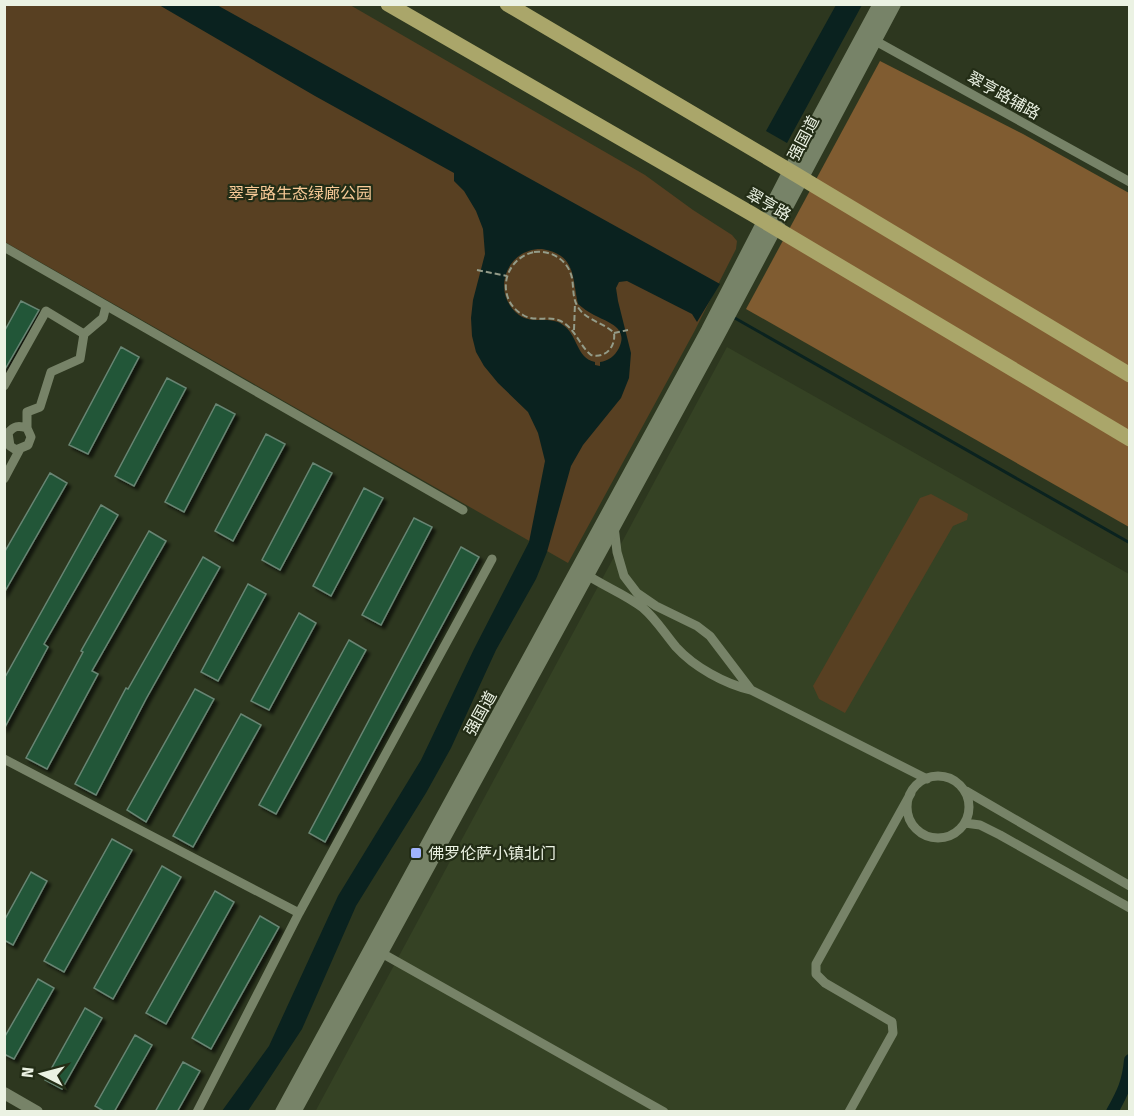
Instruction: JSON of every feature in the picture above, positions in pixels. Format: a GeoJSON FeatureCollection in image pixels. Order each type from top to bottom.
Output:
{"type":"FeatureCollection","features":[{"type":"Feature","properties":{"kind":"main road","name":"翠亨路"},"geometry":{"type":"LineString","coordinates":[[388,4],[763,221],[1130,439]]}},
{"type":"Feature","properties":{"kind":"main road"},"geometry":{"type":"LineString","coordinates":[[507,4],[791,171],[1130,375]]}},
{"type":"Feature","properties":{"kind":"main road","name":"强国道"},"geometry":{"type":"LineString","coordinates":[[869,38],[880,4]]}},
{"type":"Feature","properties":{"kind":"main road","name":"强国道"},"geometry":{"type":"LineString","coordinates":[[582,572],[614,526],[739,284],[763,221],[869,38],[894,4]]}},
{"type":"Feature","properties":{"kind":"main road","name":"强国道"},"geometry":{"type":"LineString","coordinates":[[282,1112],[376,950],[713,334]]}},
{"type":"Feature","properties":{"kind":"main road","name":"强国道"},"geometry":{"type":"LineString","coordinates":[[294,1112],[376,950]]}},
{"type":"Feature","properties":{"kind":"street","name":"翠亨路辅路"},"geometry":{"type":"LineString","coordinates":[[869,38],[1130,182]]}},
{"type":"Feature","properties":{"kind":"street"},"geometry":{"type":"LineString","coordinates":[[4,248],[463,510]]}},
{"type":"Feature","properties":{"kind":"street"},"geometry":{"type":"LineString","coordinates":[[27,428],[19,425],[12,428],[8,433],[10,446],[16,450],[28,445],[31,437],[27,428],[27,412],[40,407],[51,372],[81,359],[84,334],[103,318],[106,306]]}},
{"type":"Feature","properties":{"kind":"street"},"geometry":{"type":"LineString","coordinates":[[4,386],[46,311],[84,334]]}},
{"type":"Feature","properties":{"kind":"street"},"geometry":{"type":"LineString","coordinates":[[4,479],[20,449]]}},
{"type":"Feature","properties":{"kind":"street"},"geometry":{"type":"LineString","coordinates":[[614,526],[617,552],[624,576],[637,593],[656,606],[697,626],[710,636],[751,690]]}},
{"type":"Feature","properties":{"kind":"street"},"geometry":{"type":"LineString","coordinates":[[196,1112],[299,913],[492,559]]}},
{"type":"Feature","properties":{"kind":"street"},"geometry":{"type":"LineString","coordinates":[[582,572],[626,595],[646,611],[677,649],[696,664],[735,686],[751,690],[927,779]]}},
{"type":"Feature","properties":{"kind":"street"},"geometry":{"type":"LineString","coordinates":[[4,759],[299,913]]}},
{"type":"Feature","properties":{"kind":"street"},"geometry":{"type":"LineString","coordinates":[[849,1112],[893,1033],[892,1022],[825,983],[816,974],[816,964],[917,785],[927,779],[946,777],[976,799],[1130,886]]}},
{"type":"Feature","properties":{"kind":"street"},"geometry":{"type":"LineString","coordinates":[[911,793],[907,808],[911,822],[922,834],[942,838],[954,834],[965,823],[969,807],[964,790]]}},
{"type":"Feature","properties":{"kind":"street"},"geometry":{"type":"LineString","coordinates":[[965,823],[980,825],[1000,835],[1130,908]]}},
{"type":"Feature","properties":{"kind":"street"},"geometry":{"type":"LineString","coordinates":[[376,950],[664,1112]]}},
{"type":"Feature","properties":{"kind":"street"},"geometry":{"type":"LineString","coordinates":[[4,1093],[37,1112]]}},
{"type":"Feature","properties":{"kind":"path"},"geometry":{"type":"LineString","coordinates":[[573,332],[572,281],[568,268],[560,258],[539,251],[524,255],[514,262],[505,286],[506,295],[518,312],[529,318],[557,319],[564,323],[588,352],[595,356],[603,355],[610,350],[616,333]]}},
{"type":"Feature","properties":{"kind":"path"},"geometry":{"type":"LineString","coordinates":[[478,270],[507,276]]}},
{"type":"Feature","properties":{"kind":"path"},"geometry":{"type":"LineString","coordinates":[[574,300],[585,315],[616,333],[628,330]]}},
{"type":"Feature","properties":{"kind":"shaded area"},"geometry":{"type":"Polygon","coordinates":[[[880,61],[1023,134],[1129,193],[1129,527],[746,309],[880,61]]]}},
{"type":"Feature","properties":{"kind":"shaded area"},"geometry":{"type":"Polygon","coordinates":[[[727,347],[1129,574],[1129,1111],[315,1112],[727,347]]]}},
{"type":"Feature","properties":{"kind":"green space","name":"翠亨路生态绿廊公园"},"geometry":{"type":"Polygon","coordinates":[[[5,4],[350,5],[645,175],[732,235],[737,241],[736,249],[694,332],[568,563],[5,242],[5,4]]]}},
{"type":"Feature","properties":{"kind":"green space"},"geometry":{"type":"Polygon","coordinates":[[[931,494],[968,514],[967,520],[953,526],[845,713],[819,699],[813,686],[920,498],[931,494]]]}},
{"type":"Feature","properties":{"kind":"water"},"geometry":{"type":"Polygon","coordinates":[[[159,5],[217,5],[720,284],[697,322],[692,314],[627,281],[619,282],[616,288],[618,301],[631,353],[629,378],[621,398],[583,445],[571,466],[547,552],[536,579],[496,650],[451,748],[356,906],[302,1029],[248,1111],[222,1111],[269,1046],[338,896],[421,760],[529,542],[545,461],[538,433],[528,412],[498,383],[476,352],[471,318],[473,300],[485,254],[483,229],[464,191],[454,181],[454,173],[315,96],[159,5]],[[542,249],[529,251],[519,256],[506,273],[505,295],[510,306],[524,318],[553,321],[563,325],[572,334],[584,356],[595,362],[595,365],[600,366],[600,362],[611,358],[619,348],[621,335],[619,330],[578,304],[570,268],[561,256],[542,249]]]}},
{"type":"Feature","properties":{"kind":"water"},"geometry":{"type":"Polygon","coordinates":[[[836,5],[862,5],[787,143],[766,131],[836,5]]]}},
{"type":"Feature","properties":{"kind":"building"},"geometry":{"type":"Polygon","coordinates":[[[21,301],[39,310],[4,371],[4,332],[21,301]]]}},
{"type":"Feature","properties":{"kind":"building"},"geometry":{"type":"Polygon","coordinates":[[[121,347],[139,357],[88,454],[69,445],[121,347]]]}},
{"type":"Feature","properties":{"kind":"building"},"geometry":{"type":"Polygon","coordinates":[[[167,378],[186,388],[134,486],[115,476],[167,378]]]}},
{"type":"Feature","properties":{"kind":"building"},"geometry":{"type":"Polygon","coordinates":[[[216,404],[235,414],[184,512],[165,502],[216,404]]]}},
{"type":"Feature","properties":{"kind":"building"},"geometry":{"type":"Polygon","coordinates":[[[266,434],[285,444],[233,541],[215,531],[266,434]]]}},
{"type":"Feature","properties":{"kind":"building"},"geometry":{"type":"Polygon","coordinates":[[[313,463],[332,473],[280,570],[262,560],[313,463]]]}},
{"type":"Feature","properties":{"kind":"building"},"geometry":{"type":"Polygon","coordinates":[[[50,473],[67,483],[4,593],[4,553],[50,473]]]}},
{"type":"Feature","properties":{"kind":"building"},"geometry":{"type":"Polygon","coordinates":[[[364,488],[383,498],[331,596],[313,586],[364,488]]]}},
{"type":"Feature","properties":{"kind":"building"},"geometry":{"type":"Polygon","coordinates":[[[101,505],[118,515],[44,644],[48,647],[4,729],[4,679],[101,505]]]}},
{"type":"Feature","properties":{"kind":"building"},"geometry":{"type":"Polygon","coordinates":[[[414,518],[432,527],[381,625],[362,615],[414,518]]]}},
{"type":"Feature","properties":{"kind":"building"},"geometry":{"type":"Polygon","coordinates":[[[149,531],[166,541],[92,671],[98,674],[47,769],[26,758],[83,652],[81,651],[149,531]]]}},
{"type":"Feature","properties":{"kind":"building"},"geometry":{"type":"Polygon","coordinates":[[[461,547],[479,557],[325,842],[309,833],[461,547]]]}},
{"type":"Feature","properties":{"kind":"building"},"geometry":{"type":"Polygon","coordinates":[[[203,557],[220,567],[146,699],[96,795],[75,784],[126,688],[128,689],[203,557]]]}},
{"type":"Feature","properties":{"kind":"building"},"geometry":{"type":"Polygon","coordinates":[[[248,584],[266,594],[218,681],[201,672],[248,584]]]}},
{"type":"Feature","properties":{"kind":"building"},"geometry":{"type":"Polygon","coordinates":[[[299,613],[316,623],[269,710],[251,701],[299,613]]]}},
{"type":"Feature","properties":{"kind":"building"},"geometry":{"type":"Polygon","coordinates":[[[349,640],[366,650],[276,814],[259,805],[349,640]]]}},
{"type":"Feature","properties":{"kind":"building"},"geometry":{"type":"Polygon","coordinates":[[[195,689],[214,699],[146,822],[127,810],[195,689]]]}},
{"type":"Feature","properties":{"kind":"building"},"geometry":{"type":"Polygon","coordinates":[[[241,714],[261,725],[193,847],[173,836],[241,714]]]}},
{"type":"Feature","properties":{"kind":"building"},"geometry":{"type":"Polygon","coordinates":[[[112,839],[132,850],[64,972],[44,961],[112,839]]]}},
{"type":"Feature","properties":{"kind":"building"},"geometry":{"type":"Polygon","coordinates":[[[162,866],[181,877],[113,999],[94,988],[162,866]]]}},
{"type":"Feature","properties":{"kind":"building"},"geometry":{"type":"Polygon","coordinates":[[[31,872],[47,881],[13,945],[4,940],[4,921],[31,872]]]}},
{"type":"Feature","properties":{"kind":"building"},"geometry":{"type":"Polygon","coordinates":[[[215,891],[234,902],[166,1024],[146,1013],[215,891]]]}},
{"type":"Feature","properties":{"kind":"building"},"geometry":{"type":"Polygon","coordinates":[[[260,916],[279,927],[211,1049],[192,1038],[260,916]]]}},
{"type":"Feature","properties":{"kind":"building"},"geometry":{"type":"Polygon","coordinates":[[[38,979],[54,988],[14,1059],[4,1054],[4,1038],[38,979]]]}},
{"type":"Feature","properties":{"kind":"building"},"geometry":{"type":"Polygon","coordinates":[[[85,1008],[102,1018],[62,1089],[45,1080],[85,1008]]]}},
{"type":"Feature","properties":{"kind":"building"},"geometry":{"type":"Polygon","coordinates":[[[135,1035],[152,1045],[114,1112],[105,1112],[95,1106],[135,1035]]]}},
{"type":"Feature","properties":{"kind":"building"},"geometry":{"type":"Polygon","coordinates":[[[183,1062],[200,1071],[177,1112],[155,1112],[183,1062]]]}},
{"type":"Feature","properties":{"kind":"waterway"},"geometry":{"type":"LineString","coordinates":[[733,317],[1130,543]]}},
{"type":"Feature","properties":{"kind":"waterway"},"geometry":{"type":"LineString","coordinates":[[1112,1112],[1124,1087],[1130,1060]]}},
{"type":"Feature","properties":{"kind":"place","name":"佛罗伦萨小镇北门"},"geometry":{"type":"Point","coordinates":[416,853]}}]}
